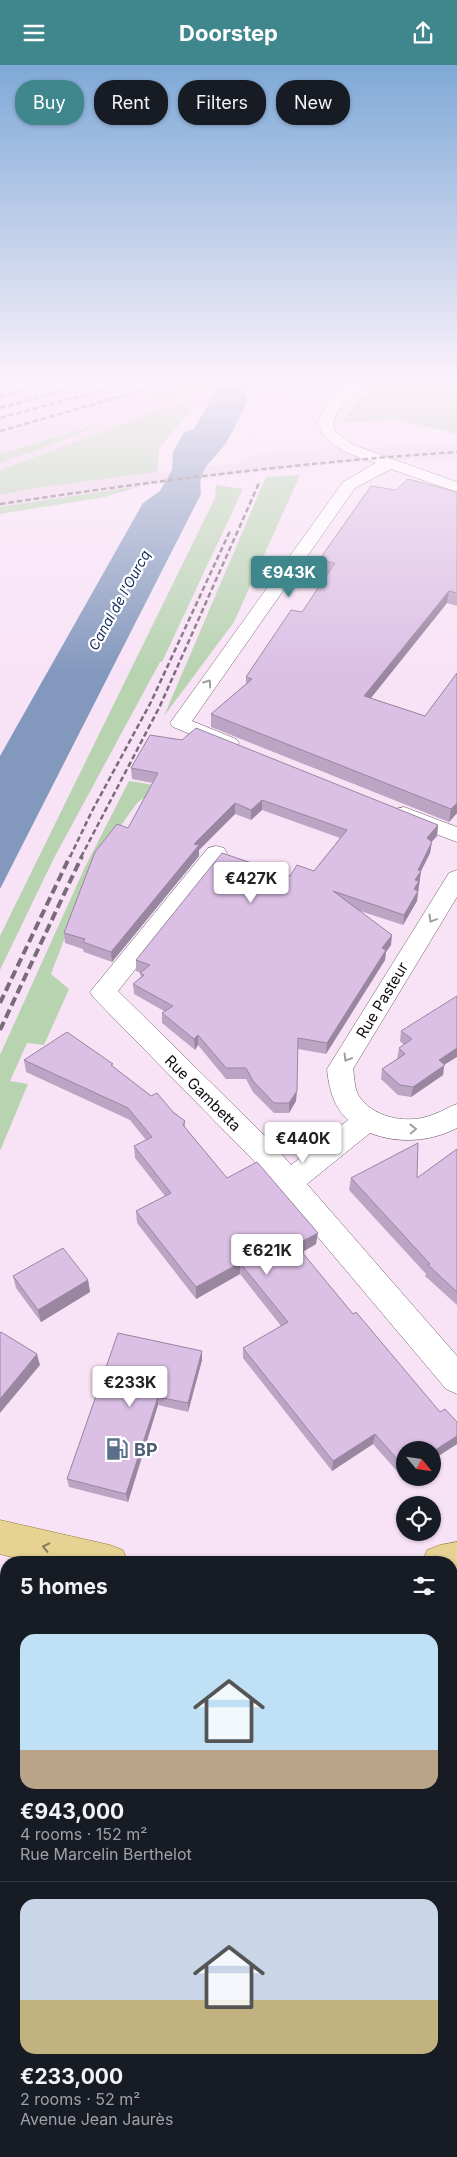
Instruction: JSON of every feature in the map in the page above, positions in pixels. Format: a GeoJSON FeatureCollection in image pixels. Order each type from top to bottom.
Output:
{"type":"FeatureCollection","features":[{"type":"Feature","properties":{"kind":"main road"},"geometry":{"type":"LineString","coordinates":[[0,1537],[80,1556]]}},
{"type":"Feature","properties":{"kind":"street"},"geometry":{"type":"LineString","coordinates":[[244,749],[180,723],[348,485],[360,479]]}},
{"type":"Feature","properties":{"kind":"street"},"geometry":{"type":"LineString","coordinates":[[433,479],[457,487]]}},
{"type":"Feature","properties":{"kind":"street"},"geometry":{"type":"LineString","coordinates":[[383,805],[457,835]]}},
{"type":"Feature","properties":{"kind":"street","name":"Rue Gambetta"},"geometry":{"type":"LineString","coordinates":[[216,853],[103,992],[262,1152],[457,1379]]}},
{"type":"Feature","properties":{"kind":"street","name":"Rue Pasteur"},"geometry":{"type":"LineString","coordinates":[[457,878],[340,1069],[340,1080],[350,1105],[357,1114],[367,1120],[388,1127],[416,1130],[430,1128],[449,1121],[457,1115]]}},
{"type":"Feature","properties":{"kind":"street"},"geometry":{"type":"LineString","coordinates":[[289,1182],[367,1120]]}},
{"type":"Feature","properties":{"kind":"shaded area"},"geometry":{"type":"Polygon","coordinates":[[[0,479],[201,479],[141,486],[118,493],[0,512],[0,479]]]}},
{"type":"Feature","properties":{"kind":"green space"},"geometry":{"type":"Polygon","coordinates":[[[0,479],[106,479],[35,488],[0,495],[0,479]]]}},
{"type":"Feature","properties":{"kind":"green space"},"geometry":{"type":"Polygon","coordinates":[[[265,479],[298,479],[234,622],[164,716],[265,479]]]}},
{"type":"Feature","properties":{"kind":"green space"},"geometry":{"type":"Polygon","coordinates":[[[216,485],[243,489],[162,662],[160,662],[54,858],[0,970],[0,936],[215,498],[216,485]]]}},
{"type":"Feature","properties":{"kind":"green space"},"geometry":{"type":"Polygon","coordinates":[[[141,486],[105,497],[0,514],[0,507],[141,486]]]}},
{"type":"Feature","properties":{"kind":"green space"},"geometry":{"type":"Polygon","coordinates":[[[129,781],[160,786],[137,803],[92,866],[51,974],[69,989],[44,1045],[27,1043],[10,1081],[28,1084],[0,1151],[0,1055],[85,867],[129,781]]]}},
{"type":"Feature","properties":{"kind":"water","name":"Canal de l'Ourcq"},"geometry":{"type":"Polygon","coordinates":[[[167,479],[201,479],[201,494],[0,889],[0,756],[143,503],[160,491],[167,479]]]}},
{"type":"Feature","properties":{"kind":"building"},"geometry":{"type":"Polygon","coordinates":[[[408,479],[457,492],[457,593],[449,591],[364,696],[425,716],[457,673],[457,803],[451,809],[211,714],[252,679],[246,677],[291,610],[302,612],[335,563],[319,560],[371,486],[396,490],[408,479]]]}},
{"type":"Feature","properties":{"kind":"building"},"geometry":{"type":"Polygon","coordinates":[[[196,728],[438,825],[427,838],[432,842],[418,870],[421,871],[415,880],[419,881],[414,889],[418,891],[404,915],[333,891],[392,935],[382,948],[386,950],[327,1043],[298,1038],[297,1091],[289,1103],[274,1103],[253,1081],[246,1068],[226,1068],[198,1035],[194,1039],[162,1013],[173,1006],[133,984],[144,975],[140,973],[150,965],[136,960],[222,853],[290,876],[297,865],[314,871],[347,830],[262,800],[251,810],[235,803],[194,844],[199,845],[111,952],[83,942],[85,939],[64,933],[95,852],[117,824],[128,828],[158,773],[131,768],[150,735],[182,740],[196,728]]]}},
{"type":"Feature","properties":{"kind":"building"},"geometry":{"type":"Polygon","coordinates":[[[457,996],[457,1048],[439,1060],[445,1065],[413,1087],[400,1085],[382,1069],[405,1054],[399,1048],[412,1039],[401,1031],[457,996]]]}},
{"type":"Feature","properties":{"kind":"building"},"geometry":{"type":"Polygon","coordinates":[[[67,1032],[113,1064],[111,1065],[151,1096],[157,1093],[173,1112],[185,1121],[183,1125],[227,1178],[257,1162],[318,1233],[299,1243],[304,1249],[301,1251],[353,1314],[356,1312],[440,1412],[445,1409],[457,1422],[457,1436],[441,1446],[441,1441],[396,1441],[396,1458],[375,1434],[333,1461],[243,1348],[288,1322],[240,1263],[196,1287],[136,1211],[171,1193],[134,1146],[152,1137],[128,1108],[24,1060],[67,1032]]]}},
{"type":"Feature","properties":{"kind":"building"},"geometry":{"type":"Polygon","coordinates":[[[418,1143],[417,1178],[457,1149],[457,1292],[428,1265],[430,1264],[351,1178],[418,1143]]]}},
{"type":"Feature","properties":{"kind":"building"},"geometry":{"type":"Polygon","coordinates":[[[63,1248],[88,1280],[38,1310],[13,1276],[63,1248]]]}},
{"type":"Feature","properties":{"kind":"building"},"geometry":{"type":"Polygon","coordinates":[[[0,1333],[37,1354],[0,1399],[0,1333]]]}},
{"type":"Feature","properties":{"kind":"building"},"geometry":{"type":"Polygon","coordinates":[[[118,1333],[202,1351],[188,1403],[158,1397],[126,1494],[67,1479],[118,1333]]]}},
{"type":"Feature","properties":{"kind":"railway"},"geometry":{"type":"LineString","coordinates":[[0,504],[185,479]]}},
{"type":"Feature","properties":{"kind":"railway"},"geometry":{"type":"LineString","coordinates":[[81,857],[160,706],[259,483]]}},
{"type":"Feature","properties":{"kind":"railway"},"geometry":{"type":"LineString","coordinates":[[70,857],[92,811],[151,702],[230,531]]}},
{"type":"Feature","properties":{"kind":"railway"},"geometry":{"type":"LineString","coordinates":[[0,1003],[70,856]]}},
{"type":"Feature","properties":{"kind":"railway"},"geometry":{"type":"LineString","coordinates":[[0,1030],[82,856]]}},
{"type":"Feature","properties":{"kind":"place","name":"BP"},"geometry":{"type":"Point","coordinates":[117,1449]}}]}
